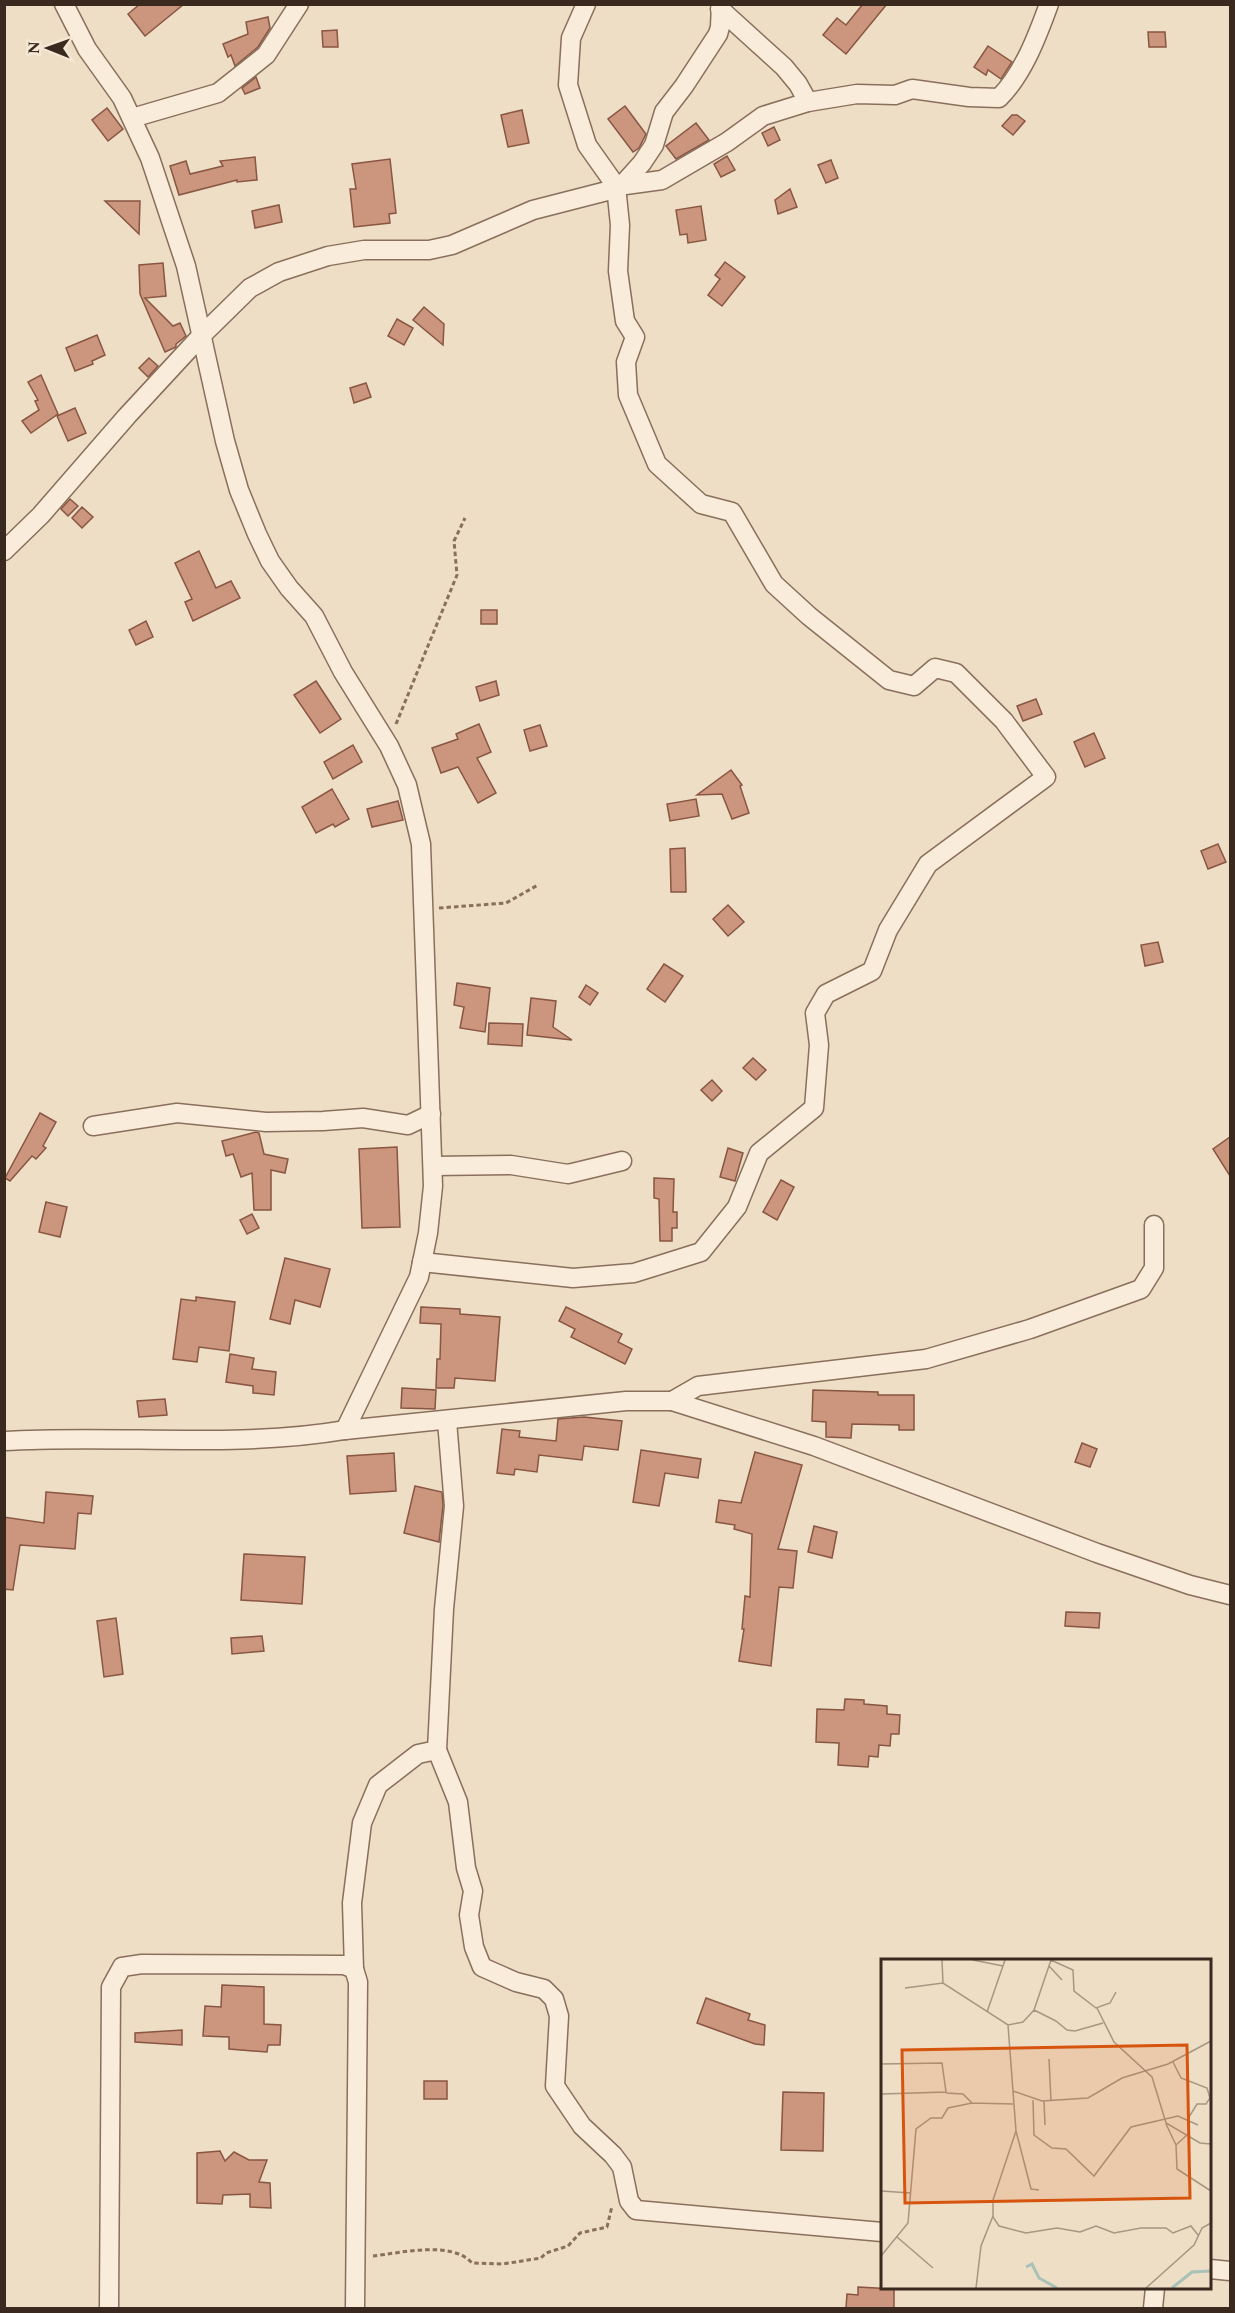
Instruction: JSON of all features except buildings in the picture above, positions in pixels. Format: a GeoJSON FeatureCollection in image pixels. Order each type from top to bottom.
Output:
{"type":"FeatureCollection","features":[{"type":"Feature","properties":{"kind":"street"},"geometry":{"type":"LineString","coordinates":[[64,4],[87,49],[122,98],[150,158],[186,266],[227,450],[239,490],[257,534],[270,561],[289,588],[314,615],[343,672],[389,746],[407,785],[421,844],[434,1186],[419,1277],[345,1430]]}},
{"type":"Feature","properties":{"kind":"street"},"geometry":{"type":"LineString","coordinates":[[132,118],[218,93],[266,56],[299,4]]}},
{"type":"Feature","properties":{"kind":"street"},"geometry":{"type":"LineString","coordinates":[[422,1262],[573,1278],[634,1273],[701,1252],[737,1207],[759,1153],[814,1108],[819,1045],[815,1014],[826,994],[872,971],[888,930],[928,864],[1046,777],[1004,721],[956,673],[935,668],[915,686],[889,680],[808,616],[774,584],[732,512],[701,504],[657,464],[628,394],[626,362],[635,337],[625,321],[618,271],[620,225],[616,186],[587,145],[568,85],[571,38],[586,4]]}},
{"type":"Feature","properties":{"kind":"street"},"geometry":{"type":"LineString","coordinates":[[616,186],[662,180],[727,142],[763,116],[808,102],[857,94],[895,95],[912,89],[969,97],[999,98],[1011,86],[1049,4]]}},
{"type":"Feature","properties":{"kind":"street"},"geometry":{"type":"LineString","coordinates":[[4,551],[41,515],[127,416],[201,336],[250,288],[279,272],[328,256],[364,250],[429,249],[452,245],[533,210],[589,196],[624,183],[654,145],[664,112],[718,34],[720,7]]}},
{"type":"Feature","properties":{"kind":"street"},"geometry":{"type":"LineString","coordinates":[[720,7],[784,67],[798,84],[808,102]]}},
{"type":"Feature","properties":{"kind":"street"},"geometry":{"type":"LineString","coordinates":[[93,1126],[177,1113],[266,1122],[363,1118],[408,1125],[430,1114]]}},
{"type":"Feature","properties":{"kind":"street"},"geometry":{"type":"LineString","coordinates":[[433,1166],[510,1165],[568,1174],[622,1161]]}},
{"type":"Feature","properties":{"kind":"street"},"geometry":{"type":"LineString","coordinates":[[672,1401],[698,1386],[926,1359],[1030,1329],[1141,1289],[1154,1268],[1154,1226]]}},
{"type":"Feature","properties":{"kind":"street"},"geometry":{"type":"LineString","coordinates":[[4,1441],[56,1438],[194,1440],[309,1436],[345,1430],[626,1401],[672,1401],[814,1446],[1096,1553],[1190,1585],[1230,1595]]}},
{"type":"Feature","properties":{"kind":"street"},"geometry":{"type":"LineString","coordinates":[[447,1421],[454,1506],[444,1609],[437,1750],[458,1802],[466,1868],[473,1891],[469,1915],[474,1947],[482,1967],[516,1982],[544,1989],[554,1999],[559,2016],[555,2086],[582,2126],[613,2155],[622,2167],[629,2201],[636,2210],[881,2232]]}},
{"type":"Feature","properties":{"kind":"street"},"geometry":{"type":"LineString","coordinates":[[355,2308],[358,1982],[354,1969],[352,1903],[362,1823],[378,1785],[418,1754],[437,1750]]}},
{"type":"Feature","properties":{"kind":"street"},"geometry":{"type":"LineString","coordinates":[[109,2308],[111,1988],[122,1967],[142,1964],[344,1965],[354,1969]]}},
{"type":"Feature","properties":{"kind":"street"},"geometry":{"type":"LineString","coordinates":[[1211,2269],[1230,2271]]}},
{"type":"Feature","properties":{"kind":"street"},"geometry":{"type":"LineString","coordinates":[[1153,2308],[1155,2289]]}},
{"type":"Feature","properties":{"kind":"path"},"geometry":{"type":"LineString","coordinates":[[389,746],[402,706],[457,575],[454,542],[465,518]]}},
{"type":"Feature","properties":{"kind":"path"},"geometry":{"type":"LineString","coordinates":[[423,909],[506,903],[538,885]]}},
{"type":"Feature","properties":{"kind":"path"},"geometry":{"type":"LineString","coordinates":[[356,2258],[422,2250],[448,2251],[467,2257],[472,2263],[503,2264],[541,2258],[546,2253],[568,2246],[580,2233],[607,2227],[617,2190],[625,2182]]}}]}
